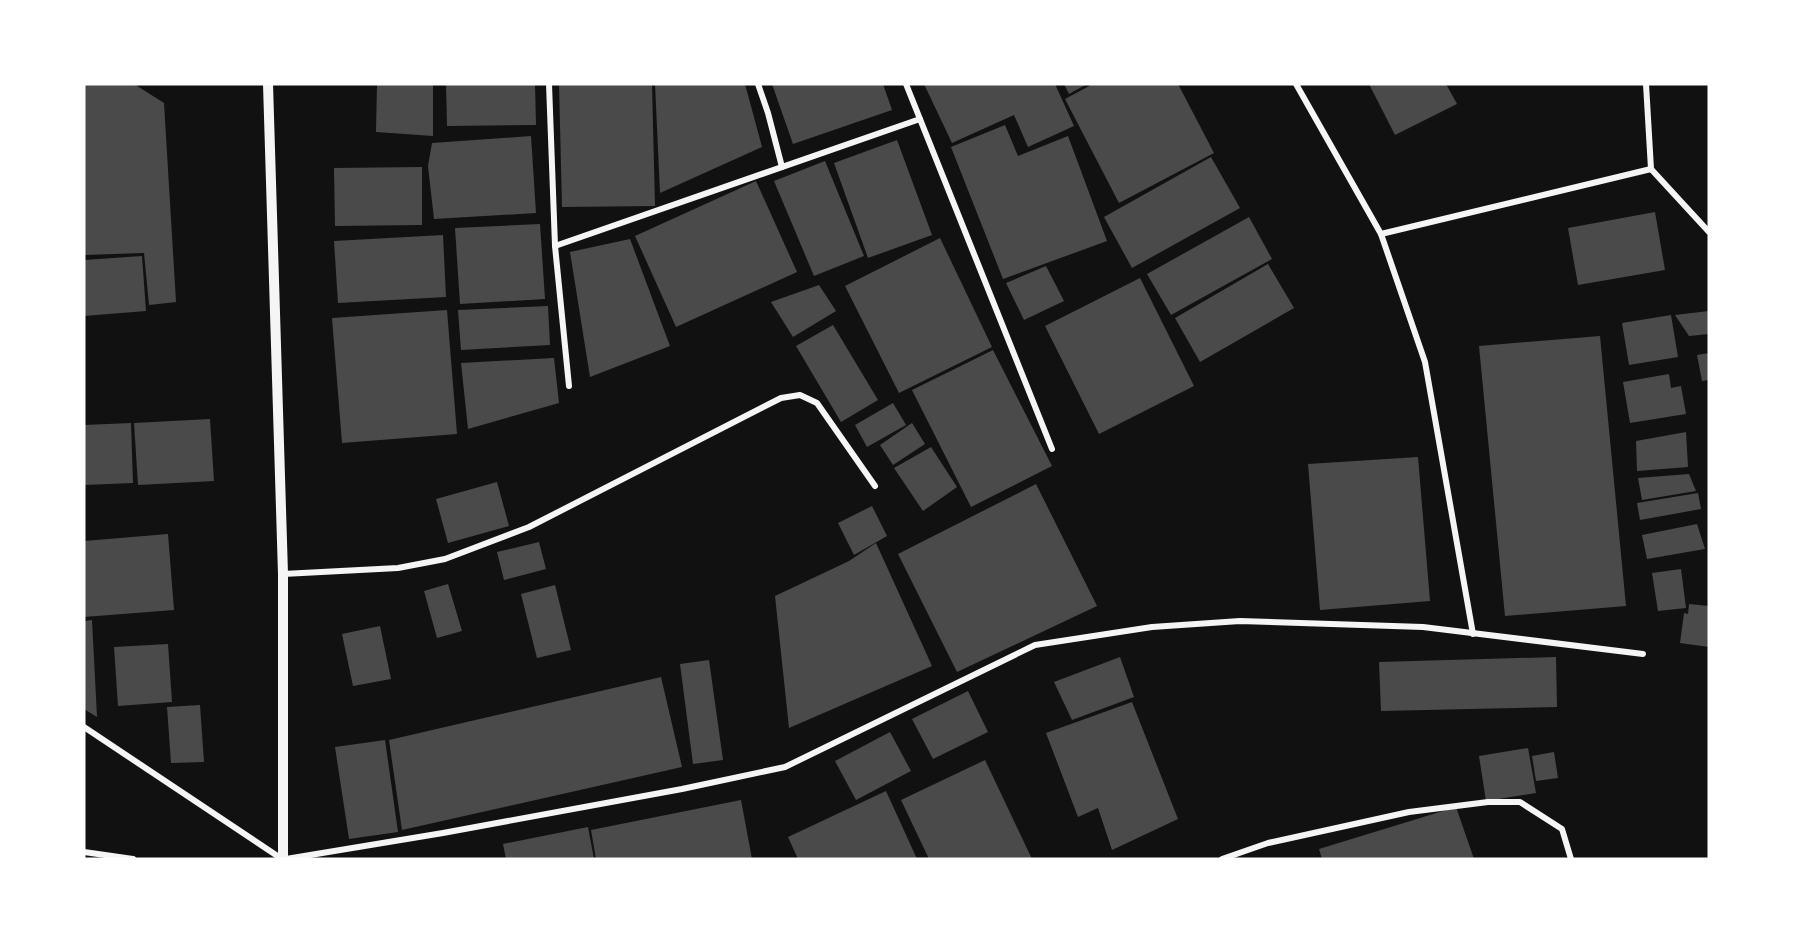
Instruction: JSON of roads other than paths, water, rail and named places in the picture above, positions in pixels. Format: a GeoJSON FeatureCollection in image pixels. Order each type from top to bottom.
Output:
{"type":"FeatureCollection","features":[{"type":"Feature","properties":{"kind":"street"},"geometry":{"type":"LineString","coordinates":[[549,84],[555,246],[569,386]]}},
{"type":"Feature","properties":{"kind":"street"},"geometry":{"type":"LineString","coordinates":[[758,84],[782,167]]}},
{"type":"Feature","properties":{"kind":"street"},"geometry":{"type":"LineString","coordinates":[[906,84],[1052,449]]}},
{"type":"Feature","properties":{"kind":"street"},"geometry":{"type":"LineString","coordinates":[[1296,84],[1381,234],[1425,362],[1473,634]]}},
{"type":"Feature","properties":{"kind":"street"},"geometry":{"type":"LineString","coordinates":[[1646,84],[1651,169],[1709,232]]}},
{"type":"Feature","properties":{"kind":"street"},"geometry":{"type":"LineString","coordinates":[[264,86],[283,574],[284,859]]}},
{"type":"Feature","properties":{"kind":"street"},"geometry":{"type":"LineString","coordinates":[[555,246],[920,119]]}},
{"type":"Feature","properties":{"kind":"street"},"geometry":{"type":"LineString","coordinates":[[1381,234],[1651,169]]}},
{"type":"Feature","properties":{"kind":"street"},"geometry":{"type":"LineString","coordinates":[[283,574],[398,568],[445,559],[529,527],[781,398],[800,394],[817,404],[875,486]]}},
{"type":"Feature","properties":{"kind":"street"},"geometry":{"type":"LineString","coordinates":[[84,727],[284,859],[682,789],[785,767],[1035,645],[1152,627],[1240,621],[1423,627],[1643,654]]}},
{"type":"Feature","properties":{"kind":"street"},"geometry":{"type":"LineString","coordinates":[[1222,859],[1268,843],[1409,812],[1488,802],[1520,802],[1562,829],[1571,859]]}},
{"type":"Feature","properties":{"kind":"street"},"geometry":{"type":"LineString","coordinates":[[84,852],[133,859]]}}]}
